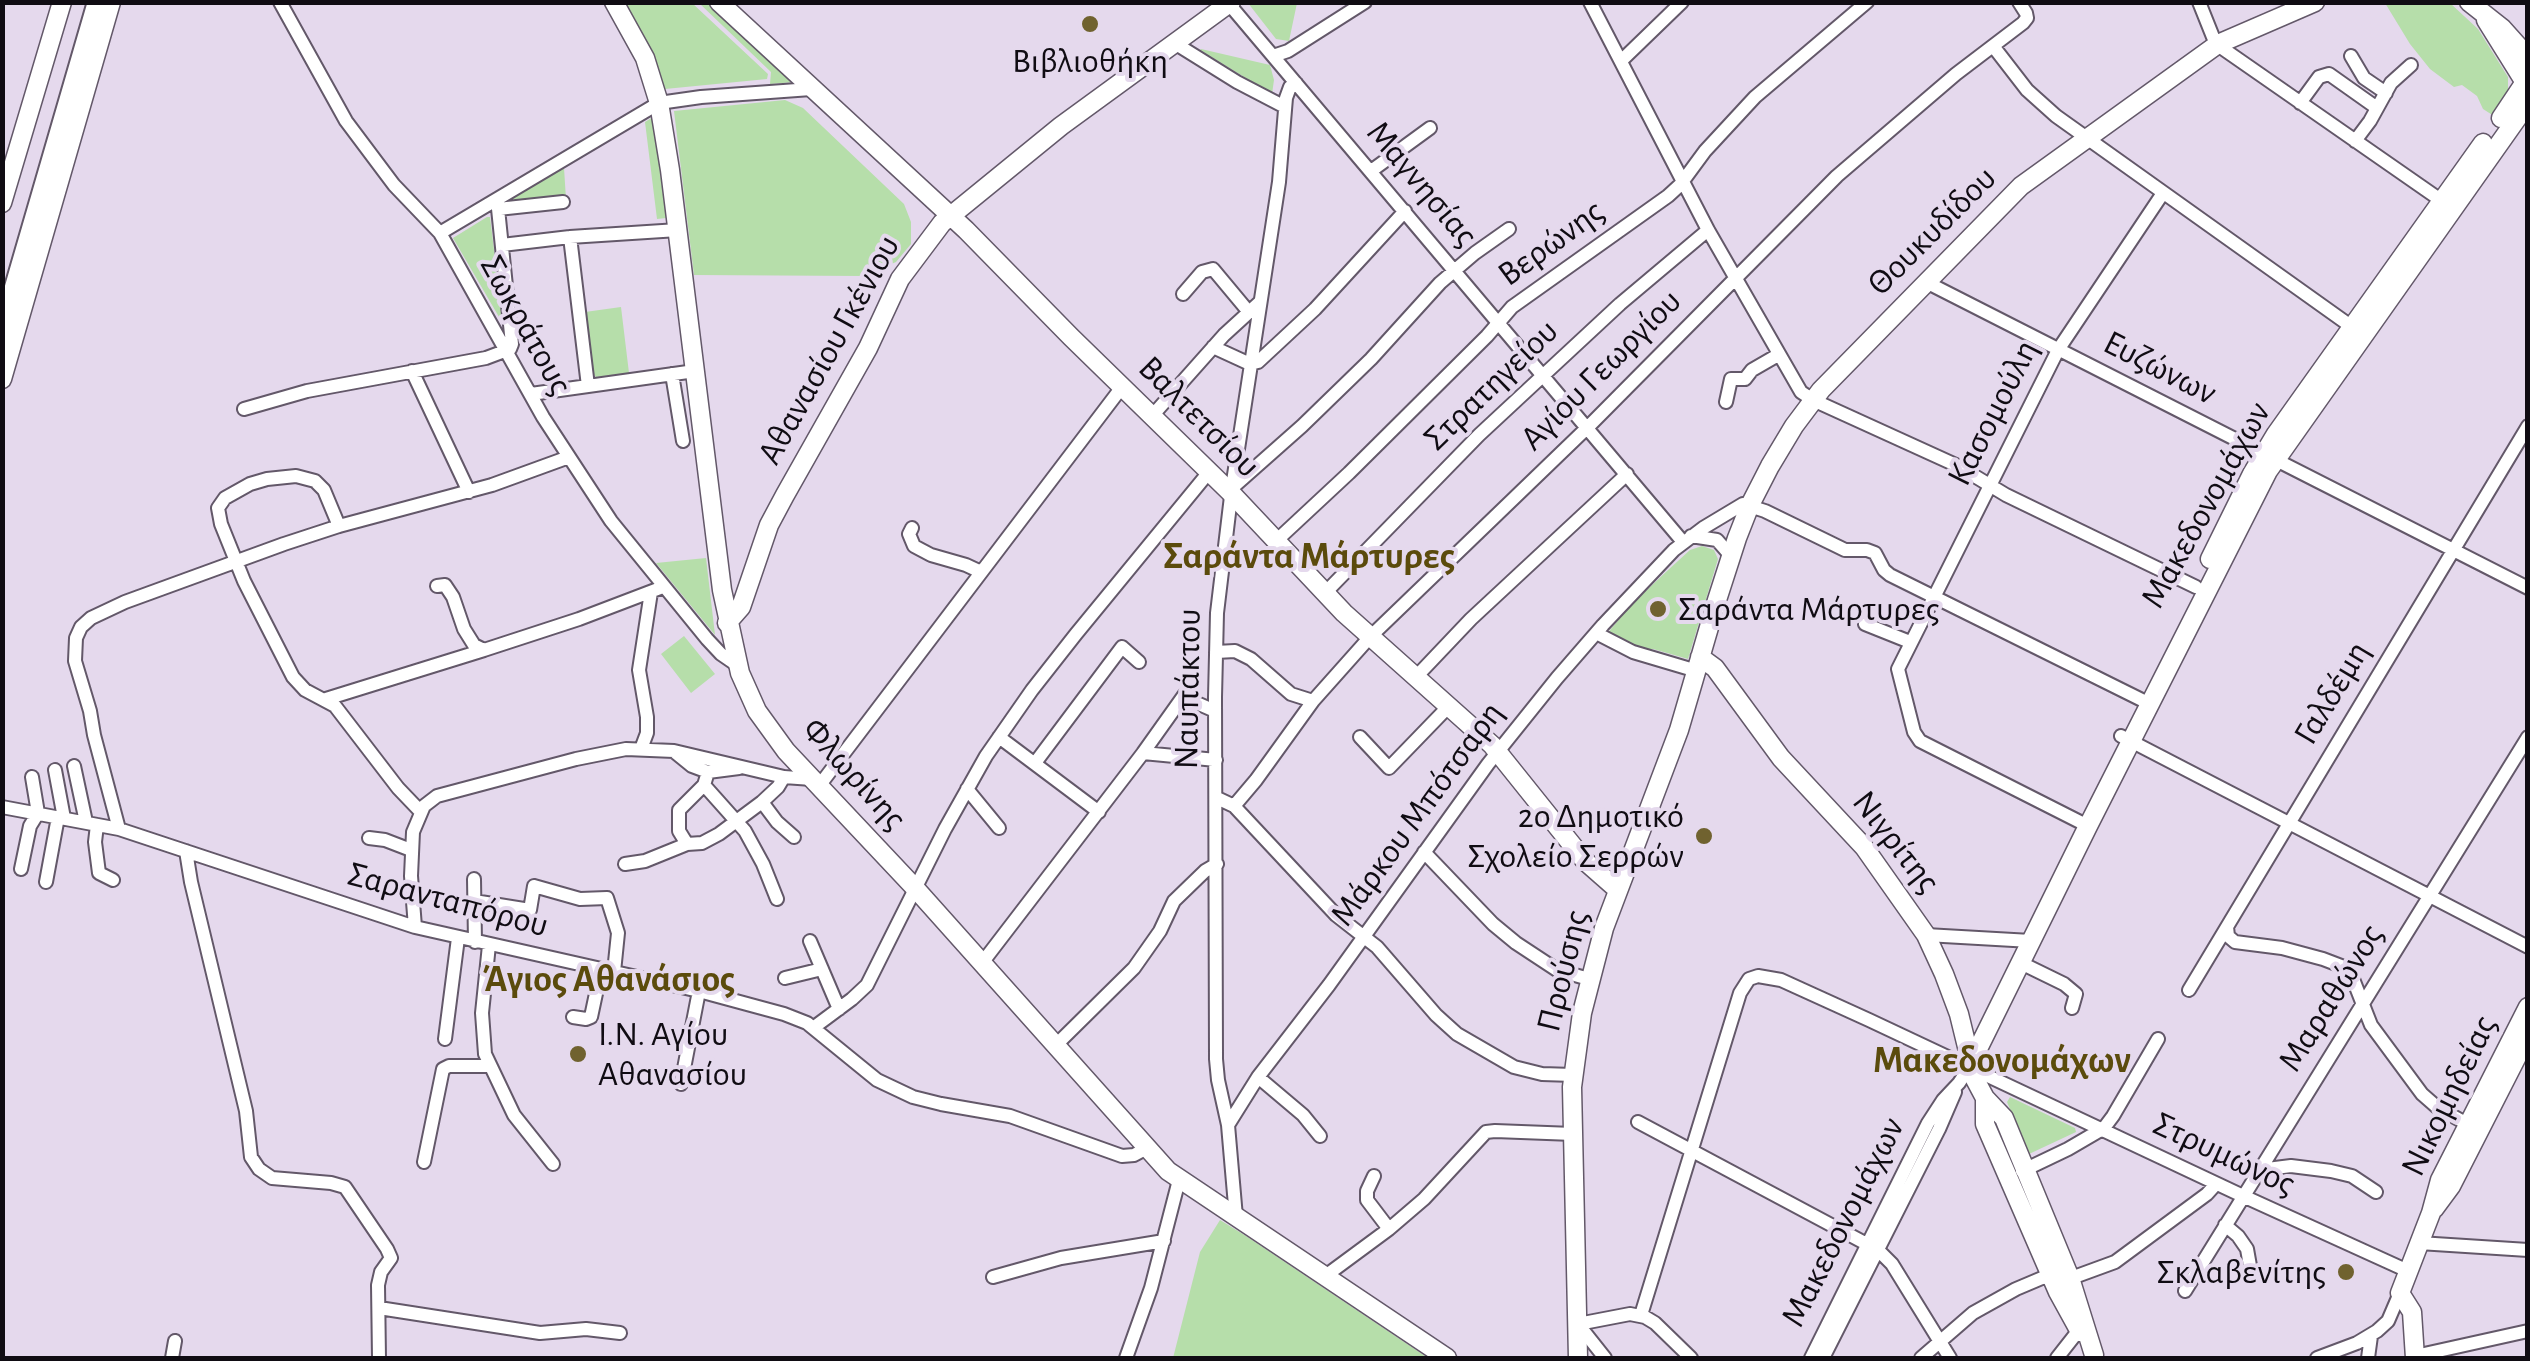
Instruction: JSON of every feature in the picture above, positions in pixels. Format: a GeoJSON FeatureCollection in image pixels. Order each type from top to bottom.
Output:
{"type":"FeatureCollection","features":[{"type":"Feature","properties":{"kind":"main road"},"geometry":{"type":"LineString","coordinates":[[2,332],[98,2]]}},
{"type":"Feature","properties":{"kind":"street"},"geometry":{"type":"LineString","coordinates":[[2,203],[62,2]]}},
{"type":"Feature","properties":{"kind":"street"},"geometry":{"type":"LineString","coordinates":[[2,378],[112,2]]}},
{"type":"Feature","properties":{"kind":"street","name":"Σωκράτους"},"geometry":{"type":"LineString","coordinates":[[280,2],[353,132],[394,185],[440,233],[569,457],[657,590],[721,654],[738,665]]}},
{"type":"Feature","properties":{"kind":"street","name":"Φλωρίνης"},"geometry":{"type":"LineString","coordinates":[[614,2],[642,52],[659,103],[727,623],[747,692],[772,733],[1179,1180],[1446,1358]]}},
{"type":"Feature","properties":{"kind":"street","name":"Βαλτετσίου"},"geometry":{"type":"LineString","coordinates":[[719,2],[951,215],[1232,491],[1325,593],[1498,751],[1585,862],[1618,890]]}},
{"type":"Feature","properties":{"kind":"street"},"geometry":{"type":"LineString","coordinates":[[1273,56],[1288,51],[1365,2]]}},
{"type":"Feature","properties":{"kind":"street"},"geometry":{"type":"LineString","coordinates":[[1590,2],[1682,182],[1798,389],[1812,400],[1958,466],[2196,587]]}},
{"type":"Feature","properties":{"kind":"street"},"geometry":{"type":"LineString","coordinates":[[1620,61],[1682,2]]}},
{"type":"Feature","properties":{"kind":"street","name":"Βερώνης"},"geometry":{"type":"LineString","coordinates":[[1276,541],[1522,298],[1662,200],[1755,97],[1867,2]]}},
{"type":"Feature","properties":{"kind":"street","name":"Αγίου Γεωργίου"},"geometry":{"type":"LineString","coordinates":[[1234,806],[1313,701],[1370,637],[1588,427],[1836,176],[2026,20],[2020,2]]}},
{"type":"Feature","properties":{"kind":"street"},"geometry":{"type":"LineString","coordinates":[[2199,2],[2218,44],[2442,201]]}},
{"type":"Feature","properties":{"kind":"street","name":"Θουκυδίδου"},"geometry":{"type":"LineString","coordinates":[[1712,615],[1750,504],[1812,400],[1844,364],[2011,195],[2218,44],[2315,2]]}},
{"type":"Feature","properties":{"kind":"street","name":"Μαγνησίας"},"geometry":{"type":"LineString","coordinates":[[1230,3],[1627,474],[1687,539],[1718,540],[1732,556]]}},
{"type":"Feature","properties":{"kind":"street","name":"Αθανασίου Γκένιου"},"geometry":{"type":"LineString","coordinates":[[727,623],[744,601],[769,525],[868,348],[900,279],[921,248],[951,215],[1062,126],[1230,3]]}},
{"type":"Feature","properties":{"kind":"street"},"geometry":{"type":"LineString","coordinates":[[2476,9],[2502,28],[2528,57]]}},
{"type":"Feature","properties":{"kind":"street"},"geometry":{"type":"LineString","coordinates":[[2476,9],[2525,96]]}},
{"type":"Feature","properties":{"kind":"street"},"geometry":{"type":"LineString","coordinates":[[1176,44],[1285,107]]}},
{"type":"Feature","properties":{"kind":"street"},"geometry":{"type":"LineString","coordinates":[[1993,46],[2035,98],[2086,138],[2352,327]]}},
{"type":"Feature","properties":{"kind":"street"},"geometry":{"type":"LineString","coordinates":[[2351,56],[2364,78],[2386,93]]}},
{"type":"Feature","properties":{"kind":"street"},"geometry":{"type":"LineString","coordinates":[[2355,141],[2391,82],[2411,65]]}},
{"type":"Feature","properties":{"kind":"street"},"geometry":{"type":"LineString","coordinates":[[2300,103],[2320,77],[2329,74],[2377,108]]}},
{"type":"Feature","properties":{"kind":"street","name":"Ναυπάκτου"},"geometry":{"type":"LineString","coordinates":[[1228,1125],[1216,1059],[1217,613],[1254,307],[1280,182],[1288,89],[1296,83]]}},
{"type":"Feature","properties":{"kind":"street"},"geometry":{"type":"LineString","coordinates":[[440,233],[498,204],[659,103],[811,88]]}},
{"type":"Feature","properties":{"kind":"street","name":"Μακεδονομάχων"},"geometry":{"type":"LineString","coordinates":[[2145,702],[2196,587],[2270,456],[2352,327],[2442,201],[2525,96]]}},
{"type":"Feature","properties":{"kind":"street","name":"Μακεδονομάχων"},"geometry":{"type":"LineString","coordinates":[[1966,1071],[2033,938],[2034,910],[2083,823],[2270,456],[2525,96]]}},
{"type":"Feature","properties":{"kind":"street"},"geometry":{"type":"LineString","coordinates":[[1371,171],[1430,128]]}},
{"type":"Feature","properties":{"kind":"street","name":"Κασομούλη"},"geometry":{"type":"LineString","coordinates":[[2083,823],[1920,742],[1898,673],[1899,664],[2058,350],[2164,193]]}},
{"type":"Feature","properties":{"kind":"street"},"geometry":{"type":"LineString","coordinates":[[498,204],[563,202]]}},
{"type":"Feature","properties":{"kind":"street"},"geometry":{"type":"LineString","coordinates":[[244,409],[307,391],[508,351],[512,344],[498,204]]}},
{"type":"Feature","properties":{"kind":"street"},"geometry":{"type":"LineString","coordinates":[[1213,346],[1250,364],[1263,358],[1306,318],[1405,211]]}},
{"type":"Feature","properties":{"kind":"street"},"geometry":{"type":"LineString","coordinates":[[1232,491],[1344,386],[1455,269],[1509,229]]}},
{"type":"Feature","properties":{"kind":"street"},"geometry":{"type":"LineString","coordinates":[[502,246],[678,230]]}},
{"type":"Feature","properties":{"kind":"street","name":"Στρατηγείου"},"geometry":{"type":"LineString","coordinates":[[1325,593],[1446,468],[1544,375],[1649,278],[1708,230]]}},
{"type":"Feature","properties":{"kind":"street"},"geometry":{"type":"LineString","coordinates":[[570,237],[588,386]]}},
{"type":"Feature","properties":{"kind":"street"},"geometry":{"type":"LineString","coordinates":[[1152,416],[1213,346],[1254,307],[1213,269],[1202,272],[1183,294]]}},
{"type":"Feature","properties":{"kind":"street","name":"Ευζώνων"},"geometry":{"type":"LineString","coordinates":[[1926,282],[2528,588]]}},
{"type":"Feature","properties":{"kind":"street"},"geometry":{"type":"LineString","coordinates":[[1726,402],[1731,379],[1745,379],[1752,370],[1778,355]]}},
{"type":"Feature","properties":{"kind":"street"},"geometry":{"type":"LineString","coordinates":[[412,371],[469,492]]}},
{"type":"Feature","properties":{"kind":"street"},"geometry":{"type":"LineString","coordinates":[[531,394],[695,371]]}},
{"type":"Feature","properties":{"kind":"street"},"geometry":{"type":"LineString","coordinates":[[672,374],[683,441]]}},
{"type":"Feature","properties":{"kind":"street"},"geometry":{"type":"LineString","coordinates":[[414,927],[413,832],[420,811],[430,799],[606,751],[641,749],[674,751],[816,782],[1122,387]]}},
{"type":"Feature","properties":{"kind":"street","name":"Γαλδέμη"},"geometry":{"type":"LineString","coordinates":[[2189,990],[2528,426]]}},
{"type":"Feature","properties":{"kind":"street"},"geometry":{"type":"LineString","coordinates":[[119,829],[76,661],[76,638],[81,627],[102,612],[339,526],[469,492],[569,457]]}},
{"type":"Feature","properties":{"kind":"street"},"geometry":{"type":"LineString","coordinates":[[813,1028],[859,994],[870,980],[966,789],[999,737],[1076,634],[1210,472]]}},
{"type":"Feature","properties":{"kind":"street"},"geometry":{"type":"LineString","coordinates":[[1415,678],[1461,629],[1627,474]]}},
{"type":"Feature","properties":{"kind":"street"},"geometry":{"type":"LineString","coordinates":[[339,526],[328,497],[315,481],[296,476],[250,484],[225,498],[218,508],[236,562],[296,681],[340,711],[420,811]]}},
{"type":"Feature","properties":{"kind":"street","name":"Μάρκου Μπότσαρη"},"geometry":{"type":"LineString","coordinates":[[1228,1125],[1258,1077],[1498,751],[1596,633],[1687,539],[1743,504],[1750,504]]}},
{"type":"Feature","properties":{"kind":"street"},"geometry":{"type":"LineString","coordinates":[[1750,504],[1845,550],[1875,553],[1886,572],[2145,702]]}},
{"type":"Feature","properties":{"kind":"street"},"geometry":{"type":"LineString","coordinates":[[912,528],[908,534],[914,546],[981,572]]}},
{"type":"Feature","properties":{"kind":"street"},"geometry":{"type":"LineString","coordinates":[[437,586],[445,584],[464,629],[474,645],[484,650]]}},
{"type":"Feature","properties":{"kind":"street"},"geometry":{"type":"LineString","coordinates":[[326,699],[556,628],[657,590]]}},
{"type":"Feature","properties":{"kind":"street"},"geometry":{"type":"LineString","coordinates":[[641,749],[647,717],[639,670],[657,590]]}},
{"type":"Feature","properties":{"kind":"street","name":"Προύσης"},"geometry":{"type":"LineString","coordinates":[[1578,1358],[1573,1076],[1578,1034],[1589,980],[1618,890],[1679,730],[1712,615]]}},
{"type":"Feature","properties":{"kind":"street"},"geometry":{"type":"LineString","coordinates":[[1865,624],[1910,642]]}},
{"type":"Feature","properties":{"kind":"street"},"geometry":{"type":"LineString","coordinates":[[1596,633],[1633,652],[1699,664]]}},
{"type":"Feature","properties":{"kind":"street"},"geometry":{"type":"LineString","coordinates":[[1034,764],[1122,647],[1140,662]]}},
{"type":"Feature","properties":{"kind":"street"},"geometry":{"type":"LineString","coordinates":[[1216,652],[1235,650],[1291,694],[1313,701]]}},
{"type":"Feature","properties":{"kind":"street","name":"Νιγρίτης"},"geometry":{"type":"LineString","coordinates":[[1699,664],[1715,668],[1781,758],[1864,847],[1926,935],[1953,997],[1966,1071],[2004,1118],[2078,1330],[2095,1357]]}},
{"type":"Feature","properties":{"kind":"street"},"geometry":{"type":"LineString","coordinates":[[982,963],[1184,695],[1216,711]]}},
{"type":"Feature","properties":{"kind":"street"},"geometry":{"type":"LineString","coordinates":[[1360,737],[1389,768],[1449,706]]}},
{"type":"Feature","properties":{"kind":"street","name":"Μαραθώνος"},"geometry":{"type":"LineString","coordinates":[[2184,1291],[2528,736]]}},
{"type":"Feature","properties":{"kind":"street"},"geometry":{"type":"LineString","coordinates":[[999,737],[1099,812]]}},
{"type":"Feature","properties":{"kind":"street"},"geometry":{"type":"LineString","coordinates":[[2126,739],[2528,946]]}},
{"type":"Feature","properties":{"kind":"street"},"geometry":{"type":"LineString","coordinates":[[674,751],[706,779],[744,831],[778,900]]}},
{"type":"Feature","properties":{"kind":"street"},"geometry":{"type":"LineString","coordinates":[[1144,753],[1216,760]]}},
{"type":"Feature","properties":{"kind":"street"},"geometry":{"type":"LineString","coordinates":[[74,766],[96,842],[99,872],[113,880]]}},
{"type":"Feature","properties":{"kind":"street"},"geometry":{"type":"LineString","coordinates":[[687,844],[678,828],[679,810],[706,779],[743,767]]}},
{"type":"Feature","properties":{"kind":"street"},"geometry":{"type":"LineString","coordinates":[[46,882],[54,832],[61,817],[55,770]]}},
{"type":"Feature","properties":{"kind":"street"},"geometry":{"type":"LineString","coordinates":[[21,869],[30,826],[38,813],[32,777]]}},
{"type":"Feature","properties":{"kind":"street"},"geometry":{"type":"LineString","coordinates":[[625,864],[705,842],[762,802],[784,777]]}},
{"type":"Feature","properties":{"kind":"street"},"geometry":{"type":"LineString","coordinates":[[966,789],[1000,828]]}},
{"type":"Feature","properties":{"kind":"street"},"geometry":{"type":"LineString","coordinates":[[1217,798],[1234,806],[1336,915],[1384,953],[1436,1016],[1457,1034],[1522,1070],[1573,1076]]}},
{"type":"Feature","properties":{"kind":"street"},"geometry":{"type":"LineString","coordinates":[[762,802],[776,822],[794,837]]}},
{"type":"Feature","properties":{"kind":"street","name":"Σαρανταπόρου"},"geometry":{"type":"LineString","coordinates":[[2,807],[119,829],[414,927],[699,990],[784,1014],[802,1020],[870,1075],[913,1097],[1010,1116],[1122,1156],[1134,1156],[1147,1148]]}},
{"type":"Feature","properties":{"kind":"street"},"geometry":{"type":"LineString","coordinates":[[28,840],[54,832]]}},
{"type":"Feature","properties":{"kind":"street"},"geometry":{"type":"LineString","coordinates":[[369,838],[411,850]]}},
{"type":"Feature","properties":{"kind":"street"},"geometry":{"type":"LineString","coordinates":[[186,851],[246,1111],[251,1157],[272,1178],[339,1185],[348,1190],[391,1256],[378,1280],[378,1358]]}},
{"type":"Feature","properties":{"kind":"street"},"geometry":{"type":"LineString","coordinates":[[1424,852],[1516,943],[1548,965],[1589,980]]}},
{"type":"Feature","properties":{"kind":"street"},"geometry":{"type":"LineString","coordinates":[[1056,1045],[1134,968],[1160,931],[1174,901],[1218,864]]}},
{"type":"Feature","properties":{"kind":"street"},"geometry":{"type":"LineString","coordinates":[[474,878],[482,944],[484,1050],[514,1115],[553,1164]]}},
{"type":"Feature","properties":{"kind":"street"},"geometry":{"type":"LineString","coordinates":[[474,900],[530,910],[534,886],[580,899],[607,898],[618,933],[608,971],[591,1017],[572,1017]]}},
{"type":"Feature","properties":{"kind":"street"},"geometry":{"type":"LineString","coordinates":[[2227,928],[2232,941],[2282,948],[2344,967],[2372,1025],[2422,1094],[2438,1108],[2473,1127]]}},
{"type":"Feature","properties":{"kind":"street"},"geometry":{"type":"LineString","coordinates":[[1926,935],[2033,938]]}},
{"type":"Feature","properties":{"kind":"street"},"geometry":{"type":"LineString","coordinates":[[445,1039],[458,938]]}},
{"type":"Feature","properties":{"kind":"street"},"geometry":{"type":"LineString","coordinates":[[810,941],[839,1009]]}},
{"type":"Feature","properties":{"kind":"street"},"geometry":{"type":"LineString","coordinates":[[2021,963],[2076,994],[2072,1008]]}},
{"type":"Feature","properties":{"kind":"street"},"geometry":{"type":"LineString","coordinates":[[785,978],[822,969]]}},
{"type":"Feature","properties":{"kind":"street","name":"Στρυμώνος"},"geometry":{"type":"LineString","coordinates":[[1692,1149],[1744,984],[1754,976],[1774,978],[1966,1071],[2408,1272]]}},
{"type":"Feature","properties":{"kind":"street"},"geometry":{"type":"LineString","coordinates":[[681,1084],[699,990]]}},
{"type":"Feature","properties":{"kind":"street","name":"Νικομηδείας"},"geometry":{"type":"LineString","coordinates":[[2400,1293],[2431,1214],[2451,1186],[2473,1127],[2528,1008]]}},
{"type":"Feature","properties":{"kind":"street","name":"Νικομηδείας"},"geometry":{"type":"LineString","coordinates":[[2473,1127],[2528,1034]]}},
{"type":"Feature","properties":{"kind":"street"},"geometry":{"type":"LineString","coordinates":[[2007,1178],[2102,1130],[2158,1038]]}},
{"type":"Feature","properties":{"kind":"street"},"geometry":{"type":"LineString","coordinates":[[424,1162],[444,1068],[490,1066]]}},
{"type":"Feature","properties":{"kind":"street"},"geometry":{"type":"LineString","coordinates":[[1823,1358],[1873,1247],[1939,1129],[1966,1071]]}},
{"type":"Feature","properties":{"kind":"street"},"geometry":{"type":"LineString","coordinates":[[1258,1077],[1320,1136]]}},
{"type":"Feature","properties":{"kind":"street","name":"Νιγρίτης"},"geometry":{"type":"LineString","coordinates":[[1985,1098],[1985,1124],[2007,1178],[2061,1278],[2095,1357]]}},
{"type":"Feature","properties":{"kind":"street"},"geometry":{"type":"LineString","coordinates":[[1638,1122],[1873,1247],[1892,1264],[1950,1358]]}},
{"type":"Feature","properties":{"kind":"street"},"geometry":{"type":"LineString","coordinates":[[1228,1125],[1236,1218]]}},
{"type":"Feature","properties":{"kind":"street"},"geometry":{"type":"LineString","coordinates":[[1324,1277],[1442,1182],[1488,1131],[1573,1134]]}},
{"type":"Feature","properties":{"kind":"street"},"geometry":{"type":"LineString","coordinates":[[1641,1316],[1692,1149]]}},
{"type":"Feature","properties":{"kind":"street"},"geometry":{"type":"LineString","coordinates":[[2260,1170],[2292,1166],[2332,1170],[2357,1179],[2376,1192]]}},
{"type":"Feature","properties":{"kind":"street"},"geometry":{"type":"LineString","coordinates":[[1374,1176],[1367,1200],[1388,1229]]}},
{"type":"Feature","properties":{"kind":"street"},"geometry":{"type":"LineString","coordinates":[[1126,1358],[1152,1288],[1179,1180]]}},
{"type":"Feature","properties":{"kind":"street"},"geometry":{"type":"LineString","coordinates":[[1921,1358],[1980,1309],[2035,1280],[2095,1270],[2119,1259],[2216,1184]]}},
{"type":"Feature","properties":{"kind":"street"},"geometry":{"type":"LineString","coordinates":[[2225,1224],[2247,1249],[2252,1277]]}},
{"type":"Feature","properties":{"kind":"street"},"geometry":{"type":"LineString","coordinates":[[993,1277],[1061,1258],[1164,1241]]}},
{"type":"Feature","properties":{"kind":"street"},"geometry":{"type":"LineString","coordinates":[[2419,1243],[2528,1250]]}},
{"type":"Feature","properties":{"kind":"street","name":"Μακεδονομάχων"},"geometry":{"type":"LineString","coordinates":[[1811,1358],[1873,1247]]}},
{"type":"Feature","properties":{"kind":"street"},"geometry":{"type":"LineString","coordinates":[[2317,1358],[2371,1336],[2388,1321],[2400,1293]]}},
{"type":"Feature","properties":{"kind":"street"},"geometry":{"type":"LineString","coordinates":[[2400,1293],[2412,1312],[2415,1357],[2528,1330]]}},
{"type":"Feature","properties":{"kind":"street"},"geometry":{"type":"LineString","coordinates":[[379,1308],[540,1333],[620,1333]]}},
{"type":"Feature","properties":{"kind":"street"},"geometry":{"type":"LineString","coordinates":[[1605,1358],[1578,1324],[1615,1315],[1641,1316],[1660,1326],[1692,1358]]}},
{"type":"Feature","properties":{"kind":"street"},"geometry":{"type":"LineString","coordinates":[[2057,1358],[2078,1330]]}},
{"type":"Feature","properties":{"kind":"street"},"geometry":{"type":"LineString","coordinates":[[2368,1358],[2371,1336]]}},
{"type":"Feature","properties":{"kind":"street"},"geometry":{"type":"LineString","coordinates":[[172,1358],[175,1340]]}},
{"type":"Feature","properties":{"kind":"green space"},"geometry":{"type":"Polygon","coordinates":[[[623,3],[692,3],[768,74],[767,79],[665,89],[650,51],[623,3]]]}},
{"type":"Feature","properties":{"kind":"green space"},"geometry":{"type":"Polygon","coordinates":[[[699,3],[712,3],[795,82],[770,84],[771,72],[699,3]]]}},
{"type":"Feature","properties":{"kind":"green space"},"geometry":{"type":"Polygon","coordinates":[[[1248,3],[1297,3],[1289,41],[1276,39],[1248,3]]]}},
{"type":"Feature","properties":{"kind":"green space"},"geometry":{"type":"Polygon","coordinates":[[[2385,3],[2450,3],[2478,29],[2508,77],[2508,93],[2494,116],[2483,109],[2477,96],[2462,85],[2454,87],[2430,69],[2385,3]]]}},
{"type":"Feature","properties":{"kind":"green space"},"geometry":{"type":"Polygon","coordinates":[[[1200,50],[1270,65],[1272,94],[1200,50]]]}},
{"type":"Feature","properties":{"kind":"green space"},"geometry":{"type":"Polygon","coordinates":[[[785,100],[803,108],[904,204],[911,222],[911,244],[896,262],[864,276],[694,275],[674,111],[785,100]]]}},
{"type":"Feature","properties":{"kind":"green space"},"geometry":{"type":"Polygon","coordinates":[[[653,117],[666,218],[657,219],[645,122],[653,117]]]}},
{"type":"Feature","properties":{"kind":"green space"},"geometry":{"type":"Polygon","coordinates":[[[564,168],[566,199],[502,204],[564,168]]]}},
{"type":"Feature","properties":{"kind":"green space"},"geometry":{"type":"Polygon","coordinates":[[[487,217],[502,315],[499,317],[453,238],[487,217]]]}},
{"type":"Feature","properties":{"kind":"green space"},"geometry":{"type":"Polygon","coordinates":[[[621,307],[629,373],[596,377],[592,373],[585,312],[621,307]]]}},
{"type":"Feature","properties":{"kind":"green space"},"geometry":{"type":"Polygon","coordinates":[[[1702,546],[1714,550],[1718,559],[1688,659],[1639,649],[1605,636],[1667,571],[1690,550],[1702,546]]]}},
{"type":"Feature","properties":{"kind":"green space"},"geometry":{"type":"Polygon","coordinates":[[[706,558],[715,635],[656,563],[706,558]]]}},
{"type":"Feature","properties":{"kind":"green space"},"geometry":{"type":"Polygon","coordinates":[[[684,636],[715,674],[691,693],[661,654],[684,636]]]}},
{"type":"Feature","properties":{"kind":"green space"},"geometry":{"type":"Polygon","coordinates":[[[2010,1097],[2075,1128],[2076,1132],[2029,1154],[2007,1102],[2010,1097]]]}},
{"type":"Feature","properties":{"kind":"green space"},"geometry":{"type":"Polygon","coordinates":[[[1220,1220],[1428,1358],[1173,1358],[1200,1252],[1220,1220]]]}},
{"type":"Feature","properties":{"kind":"place","name":"Βιβλιοθήκη"},"geometry":{"type":"Point","coordinates":[1090,24]}},
{"type":"Feature","properties":{"kind":"place","name":"Σαράντα Μάρτυρες"},"geometry":{"type":"Point","coordinates":[1658,609]}},
{"type":"Feature","properties":{"kind":"place","name":"2ο Δημοτικό Σχολείο Σερρών"},"geometry":{"type":"Point","coordinates":[1704,836]}},
{"type":"Feature","properties":{"kind":"place","name":"Ι.Ν. Αγίου Αθανασίου"},"geometry":{"type":"Point","coordinates":[578,1054]}},
{"type":"Feature","properties":{"kind":"place","name":"Σκλαβενίτης"},"geometry":{"type":"Point","coordinates":[2346,1272]}},
{"type":"Feature","properties":{"kind":"district","name":"Σαράντα Μάρτυρες"},"geometry":{"type":"Point","coordinates":[1309,557]}},
{"type":"Feature","properties":{"kind":"district","name":"Άγιος Αθανάσιος"},"geometry":{"type":"Point","coordinates":[609,980]}},
{"type":"Feature","properties":{"kind":"district","name":"Μακεδονομάχων"},"geometry":{"type":"Point","coordinates":[2002,1061]}}]}
